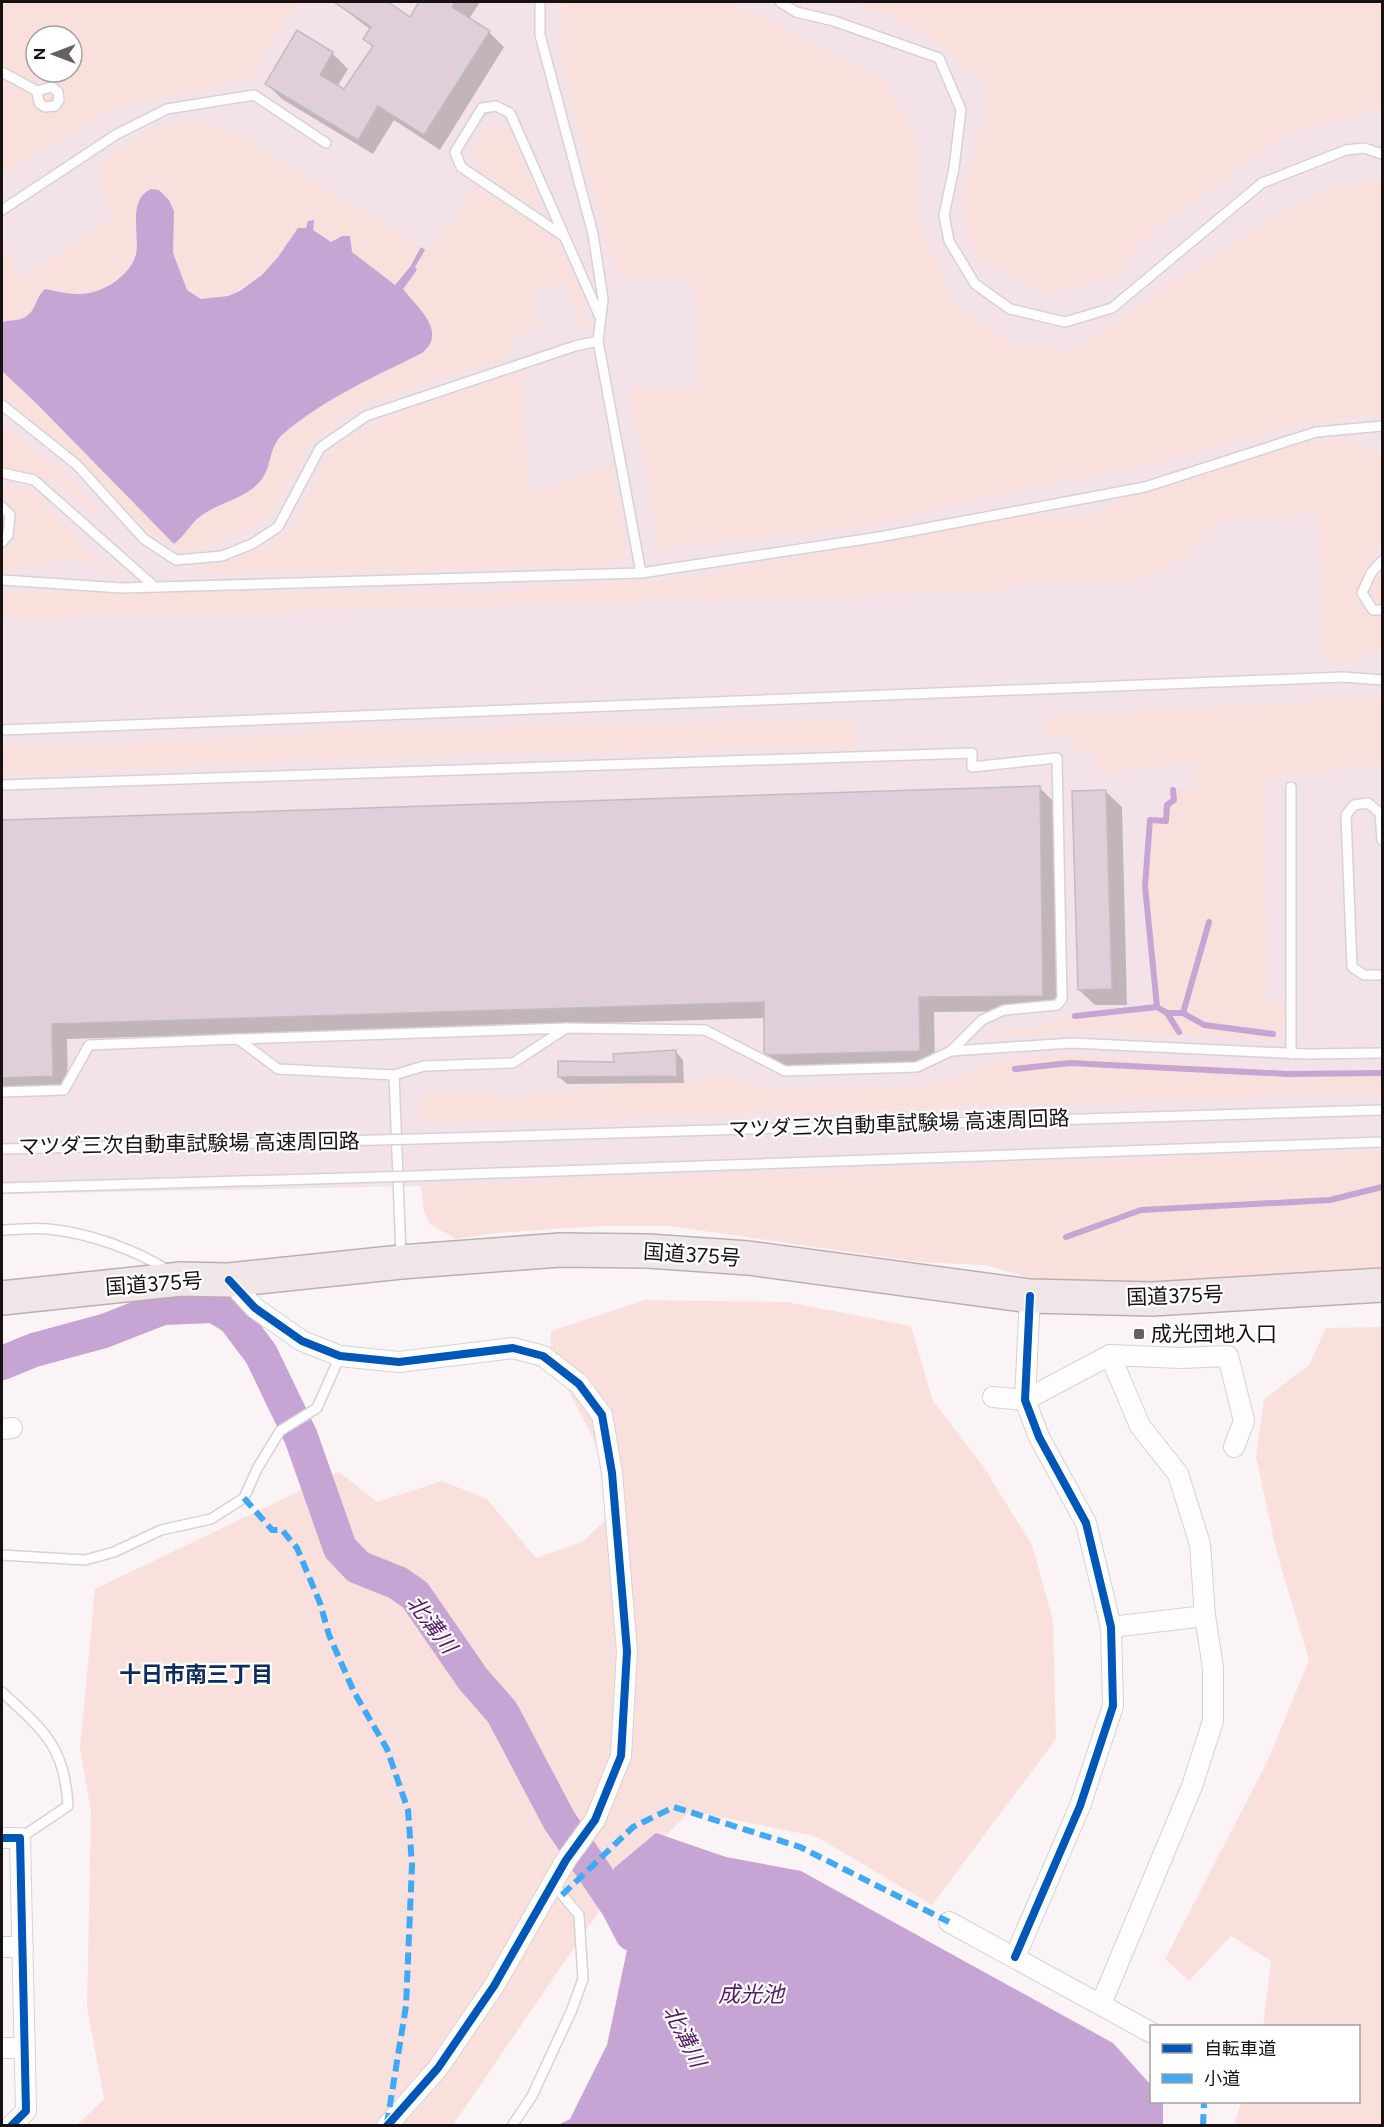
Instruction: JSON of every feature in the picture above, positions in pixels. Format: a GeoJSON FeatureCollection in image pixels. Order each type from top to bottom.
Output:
{"type":"FeatureCollection","features":[{"type":"Feature","properties":{"kind":"highway","name":"国道375号"},"geometry":{"type":"LineString","coordinates":[[2,1298],[181,1279],[229,1280],[401,1262],[560,1250],[648,1251],[748,1258],[1030,1296],[1152,1299],[1383,1285]]}},
{"type":"Feature","properties":{"kind":"street"},"geometry":{"type":"LineString","coordinates":[[229,1280],[255,1308],[302,1341],[340,1356],[399,1362],[513,1348],[543,1356],[579,1384],[602,1415],[612,1473],[627,1641],[621,1756],[595,1820],[566,1860],[554,1885],[494,1986],[444,2059],[387,2126]]}},
{"type":"Feature","properties":{"kind":"street"},"geometry":{"type":"LineString","coordinates":[[1015,1957],[1080,1806],[1113,1706],[1111,1628],[1086,1523],[1040,1437],[1025,1400],[1030,1296]]}},
{"type":"Feature","properties":{"kind":"street"},"geometry":{"type":"LineString","coordinates":[[1101,2004],[1192,1786],[1213,1721],[1212,1668],[1205,1616],[1200,1544],[1178,1474],[1140,1426],[1110,1355]]}},
{"type":"Feature","properties":{"kind":"street"},"geometry":{"type":"LineString","coordinates":[[993,1397],[1025,1400],[1110,1355],[1181,1358],[1228,1356],[1244,1421],[1234,1447]]}},
{"type":"Feature","properties":{"kind":"street"},"geometry":{"type":"LineString","coordinates":[[1111,1628],[1205,1616]]}},
{"type":"Feature","properties":{"kind":"street"},"geometry":{"type":"LineString","coordinates":[[11,1838],[22,1947],[26,2111],[11,2126]]}},
{"type":"Feature","properties":{"kind":"street"},"geometry":{"type":"LineString","coordinates":[[950,1922],[1150,2032]]}},
{"type":"Feature","properties":{"kind":"street"},"geometry":{"type":"LineString","coordinates":[[2,1947],[22,1947]]}},
{"type":"Feature","properties":{"kind":"street"},"geometry":{"type":"LineString","coordinates":[[2,2048],[25,2048]]}},
{"type":"Feature","properties":{"kind":"lane"},"geometry":{"type":"LineString","coordinates":[[540,2],[540,35],[593,234],[603,298],[598,341],[641,573]]}},
{"type":"Feature","properties":{"kind":"lane"},"geometry":{"type":"LineString","coordinates":[[780,2],[796,12],[834,21],[939,58],[962,110],[944,215],[949,241],[975,284],[1010,309],[1065,322],[1112,308],[1262,183],[1346,150],[1364,148],[1383,154]]}},
{"type":"Feature","properties":{"kind":"lane"},"geometry":{"type":"LineString","coordinates":[[2,72],[37,91]]}},
{"type":"Feature","properties":{"kind":"lane"},"geometry":{"type":"LineString","coordinates":[[2,210],[117,134],[167,109],[254,95],[327,143]]}},
{"type":"Feature","properties":{"kind":"lane"},"geometry":{"type":"LineString","coordinates":[[565,237],[460,167],[454,152],[482,108],[496,106],[510,113],[565,237],[601,320]]}},
{"type":"Feature","properties":{"kind":"lane"},"geometry":{"type":"LineString","coordinates":[[2,405],[77,465],[144,539],[176,560],[222,556],[252,544],[278,527],[320,447],[366,416],[575,346],[598,341]]}},
{"type":"Feature","properties":{"kind":"lane"},"geometry":{"type":"LineString","coordinates":[[2,580],[122,588],[641,573],[879,537],[1145,487],[1316,432],[1383,426]]}},
{"type":"Feature","properties":{"kind":"lane"},"geometry":{"type":"LineString","coordinates":[[2,473],[34,480],[155,587]]}},
{"type":"Feature","properties":{"kind":"lane"},"geometry":{"type":"LineString","coordinates":[[2,507],[10,515],[8,535],[2,542]]}},
{"type":"Feature","properties":{"kind":"lane"},"geometry":{"type":"LineString","coordinates":[[1383,561],[1371,573],[1362,593],[1373,610],[1383,610]]}},
{"type":"Feature","properties":{"kind":"lane"},"geometry":{"type":"LineString","coordinates":[[2,730],[1343,677],[1383,680]]}},
{"type":"Feature","properties":{"kind":"lane"},"geometry":{"type":"LineString","coordinates":[[2,785],[972,753],[972,767],[1057,758],[1062,999],[1057,1005],[1004,1010],[989,1016],[982,1020],[951,1051]]}},
{"type":"Feature","properties":{"kind":"lane"},"geometry":{"type":"LineString","coordinates":[[1291,787],[1291,1054]]}},
{"type":"Feature","properties":{"kind":"lane"},"geometry":{"type":"LineString","coordinates":[[1383,840],[1380,813],[1368,803],[1354,806],[1346,815],[1352,967],[1364,975],[1383,975]]}},
{"type":"Feature","properties":{"kind":"lane"},"geometry":{"type":"LineString","coordinates":[[238,1039],[278,1069],[394,1075],[424,1066],[513,1064],[566,1028]]}},
{"type":"Feature","properties":{"kind":"lane"},"geometry":{"type":"LineString","coordinates":[[2,1092],[64,1090],[89,1045],[566,1028],[705,1030],[785,1071],[917,1066],[951,1051],[1072,1043],[1291,1054],[1383,1053]]}},
{"type":"Feature","properties":{"kind":"lane"},"geometry":{"type":"LineString","coordinates":[[394,1075],[401,1262]]}},
{"type":"Feature","properties":{"kind":"lane","name":"マツダ三次自動車試験場 高速周回路"},"geometry":{"type":"LineString","coordinates":[[2,1149],[1383,1110]]}},
{"type":"Feature","properties":{"kind":"lane"},"geometry":{"type":"LineString","coordinates":[[2,1188],[1383,1142]]}},
{"type":"Feature","properties":{"kind":"lane"},"geometry":{"type":"LineString","coordinates":[[2,1230],[47,1228],[97,1240],[147,1257],[181,1279]]}},
{"type":"Feature","properties":{"kind":"lane"},"geometry":{"type":"LineString","coordinates":[[2,1555],[85,1560],[114,1552],[161,1530],[211,1519],[244,1498],[257,1469],[280,1431],[317,1408],[340,1356]]}},
{"type":"Feature","properties":{"kind":"lane"},"geometry":{"type":"LineString","coordinates":[[2,1692],[45,1732],[66,1776],[68,1806],[11,1838]]}},
{"type":"Feature","properties":{"kind":"lane"},"geometry":{"type":"LineString","coordinates":[[512,2126],[532,2096],[571,2012],[583,1979],[579,1915],[554,1885]]}},
{"type":"Feature","properties":{"kind":"shaded area"},"geometry":{"type":"Polygon","coordinates":[[[2,2],[1382,2],[1382,1269],[1130,1282],[1037,1280],[986,1265],[920,1262],[671,1226],[600,1226],[494,1233],[456,1239],[431,1225],[424,1211],[421,1186],[2,1194],[2,2]]]}},
{"type":"Feature","properties":{"kind":"shaded area"},"geometry":{"type":"Polygon","coordinates":[[[2,2],[297,2],[252,78],[106,111],[2,176],[2,2]]]}},
{"type":"Feature","properties":{"kind":"shaded area"},"geometry":{"type":"Polygon","coordinates":[[[562,2],[735,2],[819,48],[886,80],[919,144],[918,220],[955,305],[1015,347],[1074,350],[1245,234],[1333,185],[1382,182],[1382,415],[1303,423],[1156,464],[1023,488],[868,526],[658,548],[641,446],[628,389],[700,388],[694,281],[616,275],[562,62],[562,2]]]}},
{"type":"Feature","properties":{"kind":"shaded area"},"geometry":{"type":"Polygon","coordinates":[[[846,2],[1382,2],[1382,111],[1375,109],[1284,136],[1154,230],[1110,278],[1049,294],[986,262],[969,242],[962,206],[965,182],[987,115],[986,83],[929,36],[891,16],[846,2]]]}},
{"type":"Feature","properties":{"kind":"shaded area"},"geometry":{"type":"Polygon","coordinates":[[[195,123],[221,127],[243,138],[421,247],[411,267],[395,285],[351,252],[342,236],[331,242],[313,229],[306,228],[254,280],[228,294],[203,297],[191,291],[179,271],[172,241],[170,200],[135,221],[136,254],[123,274],[102,290],[79,295],[45,289],[30,313],[19,320],[2,322],[2,242],[24,279],[115,215],[100,187],[100,163],[157,126],[195,123]]]}},
{"type":"Feature","properties":{"kind":"shaded area"},"geometry":{"type":"Polygon","coordinates":[[[489,125],[498,125],[509,131],[542,210],[478,169],[473,157],[473,145],[489,125]]]}},
{"type":"Feature","properties":{"kind":"shaded area"},"geometry":{"type":"Polygon","coordinates":[[[475,187],[544,230],[564,253],[589,317],[588,326],[579,331],[568,281],[530,292],[538,323],[516,337],[507,354],[499,361],[431,380],[371,403],[344,417],[309,444],[273,509],[244,532],[211,545],[184,551],[160,540],[142,526],[98,478],[2,395],[2,371],[174,544],[196,520],[212,509],[248,493],[270,462],[272,447],[281,435],[335,397],[422,353],[431,323],[403,289],[417,270],[415,267],[425,250],[434,248],[475,187]]]}},
{"type":"Feature","properties":{"kind":"shaded area"},"geometry":{"type":"Polygon","coordinates":[[[529,367],[521,379],[529,493],[610,465],[627,550],[619,560],[604,566],[163,574],[210,568],[261,550],[291,529],[328,455],[353,434],[417,407],[529,367]]]}},
{"type":"Feature","properties":{"kind":"shaded area"},"geometry":{"type":"Polygon","coordinates":[[[2,425],[43,456],[105,515],[82,507],[51,478],[2,466],[2,425]]]}},
{"type":"Feature","properties":{"kind":"shaded area"},"geometry":{"type":"Polygon","coordinates":[[[1320,439],[1350,439],[1382,456],[1382,547],[1366,567],[1361,587],[1362,606],[1376,616],[1382,616],[1382,650],[1370,651],[1357,662],[1324,660],[1317,514],[1232,517],[1211,527],[1182,557],[1144,579],[1134,581],[1022,582],[999,591],[2,619],[2,591],[472,593],[695,577],[1023,514],[1069,519],[1097,513],[1118,499],[1159,487],[1180,484],[1269,452],[1320,439]]]}},
{"type":"Feature","properties":{"kind":"shaded area"},"geometry":{"type":"Polygon","coordinates":[[[2,483],[36,493],[87,552],[120,570],[122,575],[111,574],[87,562],[72,560],[2,573],[2,555],[15,540],[19,523],[15,506],[2,491],[2,483]]]}},
{"type":"Feature","properties":{"kind":"shaded area"},"geometry":{"type":"Polygon","coordinates":[[[1382,567],[1382,605],[1380,605],[1371,596],[1371,582],[1382,567]]]}},
{"type":"Feature","properties":{"kind":"shaded area"},"geometry":{"type":"Polygon","coordinates":[[[1350,698],[1382,699],[1382,765],[1266,777],[1267,1001],[1285,1003],[1281,1040],[1100,1032],[998,1035],[1001,1029],[1038,1027],[1067,1017],[1157,1007],[1145,886],[1150,820],[1166,821],[1167,805],[1174,800],[1173,790],[1196,789],[1198,763],[1163,763],[1162,768],[1095,773],[1094,751],[1073,750],[1071,735],[1044,736],[1046,716],[1350,698]]]}},
{"type":"Feature","properties":{"kind":"shaded area"},"geometry":{"type":"Polygon","coordinates":[[[856,720],[856,746],[366,757],[2,774],[2,748],[164,742],[352,730],[856,720]]]}},
{"type":"Feature","properties":{"kind":"shaded area"},"geometry":{"type":"Polygon","coordinates":[[[1060,1054],[1323,1074],[1382,1072],[1382,1093],[457,1123],[417,1122],[419,1109],[425,1096],[443,1091],[513,1096],[736,1076],[775,1091],[909,1087],[954,1081],[988,1062],[1060,1054]]]}},
{"type":"Feature","properties":{"kind":"shaded area"},"geometry":{"type":"Polygon","coordinates":[[[1382,1151],[1382,1269],[1227,1282],[1037,1280],[986,1265],[920,1262],[671,1226],[600,1226],[494,1233],[456,1239],[431,1225],[424,1211],[421,1186],[1382,1151]]]}},
{"type":"Feature","properties":{"kind":"shaded area"},"geometry":{"type":"Polygon","coordinates":[[[645,1300],[787,1302],[911,1326],[933,1401],[983,1466],[1032,1545],[1053,1621],[1056,1739],[932,1905],[815,1836],[690,1811],[617,1885],[453,2125],[76,2126],[104,2099],[87,2007],[91,1811],[80,1748],[95,1589],[339,1472],[377,1502],[442,1481],[487,1499],[536,1558],[582,1542],[621,1506],[594,1440],[550,1354],[551,1331],[645,1300]]]}},
{"type":"Feature","properties":{"kind":"shaded area"},"geometry":{"type":"Polygon","coordinates":[[[1382,1327],[1382,2125],[1234,2125],[1241,2103],[1360,2103],[1360,2025],[1263,2025],[1271,1961],[1231,1936],[1189,1981],[1165,1959],[1267,1762],[1309,1660],[1277,1554],[1256,1457],[1264,1399],[1309,1365],[1326,1328],[1382,1327]]]}},
{"type":"Feature","properties":{"kind":"water"},"geometry":{"type":"Polygon","coordinates":[[[151,189],[159,190],[169,200],[174,211],[173,253],[187,290],[201,299],[228,296],[240,291],[262,275],[298,228],[306,228],[308,221],[314,220],[313,230],[331,242],[342,236],[350,236],[352,252],[395,285],[410,267],[421,247],[425,250],[415,267],[417,270],[403,289],[428,320],[432,337],[422,353],[332,399],[299,421],[278,439],[265,474],[255,486],[239,497],[204,514],[174,544],[2,371],[2,322],[19,320],[30,313],[45,289],[70,294],[87,294],[113,283],[128,270],[136,254],[136,219],[139,201],[151,189]]]}},
{"type":"Feature","properties":{"kind":"water","name":"成光池"},"geometry":{"type":"Polygon","coordinates":[[[656,1833],[726,1857],[801,1871],[1113,2043],[1150,2084],[1150,2103],[1163,2103],[1163,2125],[558,2125],[570,2119],[607,2045],[627,1950],[607,1902],[614,1868],[656,1833]]]}},
{"type":"Feature","properties":{"kind":"building"},"geometry":{"type":"Polygon","coordinates":[[[334,2],[388,2],[410,17],[419,2],[455,2],[452,7],[490,31],[424,135],[378,106],[358,140],[265,84],[297,30],[333,52],[320,75],[344,89],[373,46],[363,39],[371,27],[334,2]]]}},
{"type":"Feature","properties":{"kind":"building"},"geometry":{"type":"Polygon","coordinates":[[[1040,786],[1043,996],[919,997],[920,1051],[768,1055],[764,1052],[764,1002],[52,1024],[53,1076],[2,1078],[2,820],[1040,786]]]}},
{"type":"Feature","properties":{"kind":"building"},"geometry":{"type":"Polygon","coordinates":[[[1106,790],[1112,989],[1078,990],[1072,791],[1106,790]]]}},
{"type":"Feature","properties":{"kind":"building"},"geometry":{"type":"Polygon","coordinates":[[[676,1050],[677,1076],[558,1077],[558,1061],[614,1062],[613,1054],[676,1050]]]}},
{"type":"Feature","properties":{"kind":"waterway"},"geometry":{"type":"LineString","coordinates":[[1167,1013],[1157,1007],[1145,886],[1150,820],[1166,821],[1167,805],[1174,800],[1173,790]]}},
{"type":"Feature","properties":{"kind":"waterway"},"geometry":{"type":"LineString","coordinates":[[1179,1032],[1167,1013],[1183,1013],[1209,922]]}},
{"type":"Feature","properties":{"kind":"waterway"},"geometry":{"type":"LineString","coordinates":[[1075,1016],[1157,1007]]}},
{"type":"Feature","properties":{"kind":"waterway"},"geometry":{"type":"LineString","coordinates":[[1183,1013],[1204,1025],[1273,1034]]}},
{"type":"Feature","properties":{"kind":"waterway"},"geometry":{"type":"LineString","coordinates":[[1015,1069],[1070,1063],[1288,1074],[1382,1073]]}},
{"type":"Feature","properties":{"kind":"waterway"},"geometry":{"type":"LineString","coordinates":[[1066,1237],[1141,1210],[1330,1200],[1382,1187]]}},
{"type":"Feature","properties":{"kind":"waterway","name":"北溝川"},"geometry":{"type":"LineString","coordinates":[[2,1363],[34,1350],[104,1331],[163,1308],[214,1306],[234,1318],[261,1354],[301,1437],[340,1548],[358,1567],[398,1583],[415,1595],[473,1679],[502,1712],[559,1820],[618,1907],[632,1934]]}},
{"type":"Feature","properties":{"kind":"marked path"},"geometry":{"type":"LineString","coordinates":[[244,1498],[272,1530],[282,1530],[297,1548],[320,1603],[329,1635],[354,1692],[387,1749],[408,1810],[412,1865],[406,2006],[387,2123]]}},
{"type":"Feature","properties":{"kind":"marked path"},"geometry":{"type":"LineString","coordinates":[[562,1895],[633,1827],[674,1807],[800,1847],[949,1922]]}},
{"type":"Feature","properties":{"kind":"marked path"},"geometry":{"type":"LineString","coordinates":[[1203,2126],[1204,2103]]}},
{"type":"Feature","properties":{"kind":"cycle path"},"geometry":{"type":"LineString","coordinates":[[229,1280],[255,1308],[302,1341],[340,1356],[399,1362],[513,1348],[543,1356],[579,1384],[602,1415],[612,1473],[627,1651],[621,1756],[595,1820],[566,1860],[494,1986],[438,2068],[387,2126]]}},
{"type":"Feature","properties":{"kind":"cycle path"},"geometry":{"type":"LineString","coordinates":[[1015,1957],[1080,1806],[1113,1706],[1111,1627],[1086,1523],[1039,1437],[1025,1400],[1030,1296]]}},
{"type":"Feature","properties":{"kind":"cycle path"},"geometry":{"type":"LineString","coordinates":[[2,1838],[20,1838],[26,2111],[11,2126]]}},
{"type":"Feature","properties":{"kind":"place","name":"成光団地入口"},"geometry":{"type":"Point","coordinates":[1139,1334]}},
{"type":"Feature","properties":{"kind":"district","name":"十日市南三丁目"},"geometry":{"type":"Point","coordinates":[196,1674]}}]}
